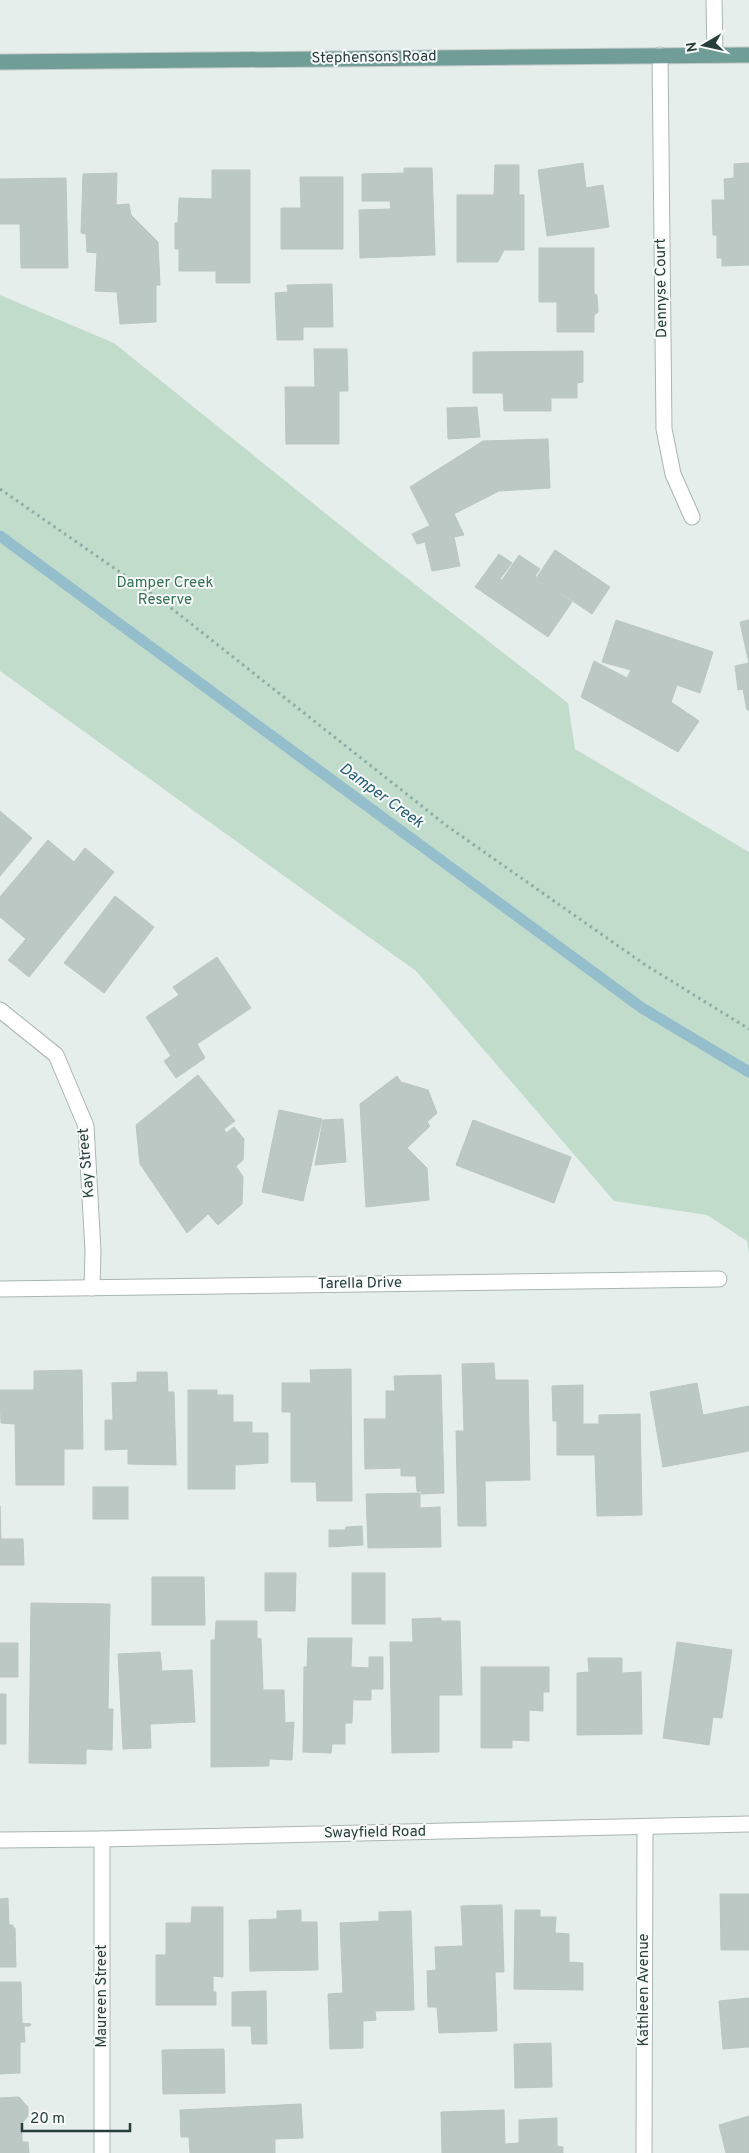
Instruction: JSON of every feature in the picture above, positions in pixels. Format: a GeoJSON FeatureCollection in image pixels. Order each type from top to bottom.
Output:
{"type":"FeatureCollection","features":[{"type":"Feature","properties":{"kind":"main road","name":"Stephensons Road"},"geometry":{"type":"LineString","coordinates":[[0,62],[749,54]]}},
{"type":"Feature","properties":{"kind":"street"},"geometry":{"type":"LineString","coordinates":[[714,0],[715,55]]}},
{"type":"Feature","properties":{"kind":"street","name":"Dennyse Court"},"geometry":{"type":"LineString","coordinates":[[660,55],[664,429],[673,474],[692,517]]}},
{"type":"Feature","properties":{"kind":"street","name":"Kay Street"},"geometry":{"type":"LineString","coordinates":[[0,1010],[56,1055],[86,1126],[93,1251],[92,1288]]}},
{"type":"Feature","properties":{"kind":"street","name":"Tarella Drive"},"geometry":{"type":"LineString","coordinates":[[0,1289],[719,1280]]}},
{"type":"Feature","properties":{"kind":"street","name":"Swayfield Road"},"geometry":{"type":"LineString","coordinates":[[0,1840],[749,1824]]}},
{"type":"Feature","properties":{"kind":"street","name":"Kathleen Avenue"},"geometry":{"type":"LineString","coordinates":[[644,2153],[645,1827]]}},
{"type":"Feature","properties":{"kind":"street","name":"Maureen Street"},"geometry":{"type":"LineString","coordinates":[[102,1839],[102,2153]]}},
{"type":"Feature","properties":{"kind":"path"},"geometry":{"type":"LineString","coordinates":[[0,490],[166,604],[448,826],[644,964],[749,1029]]}},
{"type":"Feature","properties":{"kind":"green space","name":"Damper Creek Reserve"},"geometry":{"type":"Polygon","coordinates":[[[0,295],[114,343],[381,558],[568,703],[575,749],[749,852],[749,1254],[747,1241],[707,1215],[614,1201],[416,971],[0,671],[0,295]]]}},
{"type":"Feature","properties":{"kind":"building"},"geometry":{"type":"Polygon","coordinates":[[[583,163],[586,188],[603,185],[609,227],[547,236],[538,170],[583,163]]]}},
{"type":"Feature","properties":{"kind":"building"},"geometry":{"type":"Polygon","coordinates":[[[749,163],[749,265],[722,266],[722,258],[717,258],[717,235],[713,235],[712,200],[725,200],[724,179],[734,178],[734,164],[749,163]]]}},
{"type":"Feature","properties":{"kind":"building"},"geometry":{"type":"Polygon","coordinates":[[[495,165],[519,165],[519,195],[524,195],[524,250],[504,250],[498,262],[457,262],[457,195],[494,195],[495,165]]]}},
{"type":"Feature","properties":{"kind":"building"},"geometry":{"type":"Polygon","coordinates":[[[404,168],[432,168],[435,255],[360,258],[359,210],[391,209],[390,201],[362,201],[362,174],[404,173],[404,168]]]}},
{"type":"Feature","properties":{"kind":"building"},"geometry":{"type":"Polygon","coordinates":[[[212,170],[250,170],[250,283],[216,283],[216,271],[179,271],[179,249],[175,249],[175,223],[178,223],[179,198],[212,199],[212,170]]]}},
{"type":"Feature","properties":{"kind":"building"},"geometry":{"type":"Polygon","coordinates":[[[117,173],[116,205],[129,204],[131,215],[158,242],[160,285],[156,285],[156,322],[120,324],[117,292],[95,291],[97,253],[87,252],[86,234],[81,233],[83,174],[117,173]]]}},
{"type":"Feature","properties":{"kind":"building"},"geometry":{"type":"Polygon","coordinates":[[[300,177],[343,177],[343,249],[281,249],[281,208],[301,208],[300,177]]]}},
{"type":"Feature","properties":{"kind":"building"},"geometry":{"type":"Polygon","coordinates":[[[66,178],[68,268],[21,268],[20,224],[0,224],[0,179],[66,178]]]}},
{"type":"Feature","properties":{"kind":"building"},"geometry":{"type":"Polygon","coordinates":[[[539,248],[594,248],[594,294],[597,295],[598,312],[594,315],[594,332],[557,332],[557,302],[539,302],[539,248]]]}},
{"type":"Feature","properties":{"kind":"building"},"geometry":{"type":"Polygon","coordinates":[[[332,284],[333,327],[303,327],[303,340],[277,340],[275,293],[288,292],[287,285],[332,284]]]}},
{"type":"Feature","properties":{"kind":"building"},"geometry":{"type":"Polygon","coordinates":[[[314,349],[347,349],[348,391],[339,391],[339,444],[286,444],[285,387],[315,387],[314,349]]]}},
{"type":"Feature","properties":{"kind":"building"},"geometry":{"type":"Polygon","coordinates":[[[583,351],[583,382],[577,383],[577,398],[551,398],[551,411],[504,411],[503,393],[473,393],[473,352],[583,351]]]}},
{"type":"Feature","properties":{"kind":"building"},"geometry":{"type":"Polygon","coordinates":[[[477,407],[480,437],[448,439],[447,408],[477,407]]]}},
{"type":"Feature","properties":{"kind":"building"},"geometry":{"type":"Polygon","coordinates":[[[548,439],[550,488],[499,491],[430,526],[410,487],[483,441],[548,439]]]}},
{"type":"Feature","properties":{"kind":"building"},"geometry":{"type":"Polygon","coordinates":[[[454,514],[464,535],[454,537],[460,566],[432,571],[425,542],[417,544],[412,534],[454,514]]]}},
{"type":"Feature","properties":{"kind":"building"},"geometry":{"type":"Polygon","coordinates":[[[555,550],[610,587],[592,614],[537,577],[555,550]]]}},
{"type":"Feature","properties":{"kind":"building"},"geometry":{"type":"Polygon","coordinates":[[[499,554],[512,563],[500,579],[502,580],[519,555],[540,569],[535,576],[572,602],[548,637],[475,587],[499,554]]]}},
{"type":"Feature","properties":{"kind":"building"},"geometry":{"type":"Polygon","coordinates":[[[616,620],[713,652],[700,693],[677,685],[671,702],[699,721],[678,752],[581,697],[594,661],[627,678],[631,670],[602,662],[616,620]]]}},
{"type":"Feature","properties":{"kind":"building"},"geometry":{"type":"Polygon","coordinates":[[[749,620],[749,663],[740,622],[749,620]]]}},
{"type":"Feature","properties":{"kind":"building"},"geometry":{"type":"Polygon","coordinates":[[[749,663],[749,710],[747,710],[743,689],[738,690],[735,666],[749,663]]]}},
{"type":"Feature","properties":{"kind":"building"},"geometry":{"type":"Polygon","coordinates":[[[0,811],[32,838],[0,876],[0,811]]]}},
{"type":"Feature","properties":{"kind":"building"},"geometry":{"type":"Polygon","coordinates":[[[48,840],[74,862],[85,848],[114,872],[29,977],[8,960],[26,939],[0,917],[0,897],[48,840]]]}},
{"type":"Feature","properties":{"kind":"building"},"geometry":{"type":"Polygon","coordinates":[[[115,896],[154,927],[104,993],[64,963],[115,896]]]}},
{"type":"Feature","properties":{"kind":"building"},"geometry":{"type":"Polygon","coordinates":[[[217,957],[251,1008],[197,1044],[205,1058],[176,1078],[164,1061],[171,1056],[146,1017],[179,995],[173,987],[217,957]]]}},
{"type":"Feature","properties":{"kind":"building"},"geometry":{"type":"Polygon","coordinates":[[[198,1075],[235,1121],[224,1129],[226,1133],[234,1127],[244,1139],[243,1160],[236,1166],[243,1177],[242,1204],[218,1225],[208,1214],[187,1233],[140,1164],[136,1125],[198,1075]]]}},
{"type":"Feature","properties":{"kind":"building"},"geometry":{"type":"Polygon","coordinates":[[[397,1076],[401,1082],[428,1090],[437,1113],[427,1122],[430,1126],[407,1148],[427,1168],[429,1200],[366,1207],[360,1104],[397,1076]]]}},
{"type":"Feature","properties":{"kind":"building"},"geometry":{"type":"Polygon","coordinates":[[[279,1110],[322,1119],[303,1201],[262,1192],[279,1110]]]}},
{"type":"Feature","properties":{"kind":"building"},"geometry":{"type":"Polygon","coordinates":[[[343,1119],[346,1162],[315,1165],[323,1120],[343,1119]]]}},
{"type":"Feature","properties":{"kind":"building"},"geometry":{"type":"Polygon","coordinates":[[[473,1120],[571,1157],[554,1203],[456,1165],[473,1120]]]}},
{"type":"Feature","properties":{"kind":"building"},"geometry":{"type":"Polygon","coordinates":[[[494,1363],[495,1380],[528,1380],[530,1480],[485,1481],[486,1526],[458,1526],[456,1431],[464,1431],[462,1364],[494,1363]]]}},
{"type":"Feature","properties":{"kind":"building"},"geometry":{"type":"Polygon","coordinates":[[[351,1369],[352,1501],[317,1501],[316,1482],[291,1482],[291,1412],[282,1412],[282,1383],[311,1383],[310,1370],[351,1369]]]}},
{"type":"Feature","properties":{"kind":"building"},"geometry":{"type":"Polygon","coordinates":[[[82,1370],[83,1449],[64,1449],[64,1485],[16,1485],[15,1424],[1,1423],[0,1390],[34,1390],[34,1371],[82,1370]]]}},
{"type":"Feature","properties":{"kind":"building"},"geometry":{"type":"Polygon","coordinates":[[[137,1372],[167,1372],[168,1392],[174,1392],[176,1465],[128,1464],[128,1449],[105,1450],[105,1420],[113,1420],[112,1383],[137,1382],[137,1372]]]}},
{"type":"Feature","properties":{"kind":"building"},"geometry":{"type":"Polygon","coordinates":[[[441,1375],[444,1493],[421,1494],[422,1492],[417,1491],[416,1476],[401,1476],[401,1468],[365,1469],[364,1419],[386,1419],[386,1391],[395,1391],[394,1376],[441,1375]]]}},
{"type":"Feature","properties":{"kind":"building"},"geometry":{"type":"Polygon","coordinates":[[[697,1383],[703,1415],[749,1406],[749,1451],[663,1467],[650,1392],[697,1383]]]}},
{"type":"Feature","properties":{"kind":"building"},"geometry":{"type":"Polygon","coordinates":[[[583,1385],[583,1424],[599,1424],[599,1415],[640,1414],[642,1515],[597,1516],[595,1455],[557,1455],[557,1421],[553,1421],[552,1386],[583,1385]]]}},
{"type":"Feature","properties":{"kind":"building"},"geometry":{"type":"Polygon","coordinates":[[[188,1390],[217,1390],[217,1395],[233,1395],[233,1422],[252,1422],[252,1433],[268,1433],[268,1463],[235,1465],[235,1489],[188,1489],[188,1390]]]}},
{"type":"Feature","properties":{"kind":"building"},"geometry":{"type":"Polygon","coordinates":[[[93,1487],[128,1487],[128,1519],[93,1519],[93,1487]]]}},
{"type":"Feature","properties":{"kind":"building"},"geometry":{"type":"Polygon","coordinates":[[[420,1493],[420,1508],[440,1507],[441,1547],[368,1548],[366,1494],[420,1493]]]}},
{"type":"Feature","properties":{"kind":"building"},"geometry":{"type":"Polygon","coordinates":[[[0,1506],[1,1539],[23,1539],[24,1565],[0,1565],[0,1506]]]}},
{"type":"Feature","properties":{"kind":"building"},"geometry":{"type":"Polygon","coordinates":[[[362,1526],[363,1545],[329,1547],[329,1530],[345,1530],[346,1527],[362,1526]]]}},
{"type":"Feature","properties":{"kind":"building"},"geometry":{"type":"Polygon","coordinates":[[[265,1573],[296,1573],[295,1611],[265,1611],[265,1573]]]}},
{"type":"Feature","properties":{"kind":"building"},"geometry":{"type":"Polygon","coordinates":[[[352,1573],[385,1573],[385,1624],[352,1624],[352,1573]]]}},
{"type":"Feature","properties":{"kind":"building"},"geometry":{"type":"Polygon","coordinates":[[[152,1577],[204,1577],[205,1625],[152,1625],[152,1577]]]}},
{"type":"Feature","properties":{"kind":"building"},"geometry":{"type":"Polygon","coordinates":[[[31,1603],[110,1604],[108,1709],[113,1709],[112,1750],[86,1749],[86,1764],[29,1763],[31,1603]]]}},
{"type":"Feature","properties":{"kind":"building"},"geometry":{"type":"Polygon","coordinates":[[[441,1618],[441,1621],[460,1621],[462,1695],[439,1695],[439,1752],[392,1753],[390,1642],[413,1642],[412,1619],[441,1618]]]}},
{"type":"Feature","properties":{"kind":"building"},"geometry":{"type":"Polygon","coordinates":[[[216,1621],[257,1621],[257,1638],[261,1639],[263,1690],[284,1690],[285,1723],[294,1722],[292,1760],[269,1759],[269,1766],[211,1767],[211,1640],[215,1640],[216,1621]]]}},
{"type":"Feature","properties":{"kind":"building"},"geometry":{"type":"Polygon","coordinates":[[[308,1638],[352,1638],[351,1667],[369,1668],[369,1657],[383,1657],[383,1689],[371,1689],[371,1700],[353,1700],[352,1723],[345,1723],[345,1744],[332,1744],[331,1753],[303,1752],[304,1667],[307,1667],[308,1638]]]}},
{"type":"Feature","properties":{"kind":"building"},"geometry":{"type":"Polygon","coordinates":[[[677,1642],[732,1650],[722,1718],[713,1717],[709,1745],[663,1738],[677,1642]]]}},
{"type":"Feature","properties":{"kind":"building"},"geometry":{"type":"Polygon","coordinates":[[[0,1643],[18,1643],[18,1677],[0,1677],[0,1643]]]}},
{"type":"Feature","properties":{"kind":"building"},"geometry":{"type":"Polygon","coordinates":[[[160,1652],[162,1671],[192,1670],[195,1722],[150,1724],[151,1748],[123,1749],[118,1654],[160,1652]]]}},
{"type":"Feature","properties":{"kind":"building"},"geometry":{"type":"Polygon","coordinates":[[[588,1658],[622,1658],[622,1673],[641,1672],[642,1734],[577,1735],[577,1673],[589,1672],[588,1658]]]}},
{"type":"Feature","properties":{"kind":"building"},"geometry":{"type":"Polygon","coordinates":[[[481,1667],[549,1667],[549,1692],[543,1692],[543,1711],[529,1710],[529,1741],[512,1740],[512,1748],[481,1748],[481,1667]]]}},
{"type":"Feature","properties":{"kind":"building"},"geometry":{"type":"Polygon","coordinates":[[[0,1694],[6,1694],[6,1744],[0,1744],[0,1694]]]}},
{"type":"Feature","properties":{"kind":"building"},"geometry":{"type":"Polygon","coordinates":[[[720,1894],[749,1894],[749,1950],[721,1950],[720,1894]]]}},
{"type":"Feature","properties":{"kind":"building"},"geometry":{"type":"Polygon","coordinates":[[[8,1898],[9,1925],[13,1925],[13,1928],[15,1928],[16,1967],[0,1967],[0,1899],[8,1898]]]}},
{"type":"Feature","properties":{"kind":"building"},"geometry":{"type":"Polygon","coordinates":[[[502,1905],[504,1972],[495,1972],[497,2031],[439,2033],[437,2007],[428,2007],[427,1971],[436,1970],[435,1947],[463,1946],[461,1906],[502,1905]]]}},
{"type":"Feature","properties":{"kind":"building"},"geometry":{"type":"Polygon","coordinates":[[[192,1907],[223,1907],[223,1977],[213,1976],[213,1992],[216,1992],[216,2005],[156,2005],[156,1955],[166,1955],[166,1923],[191,1923],[192,1907]]]}},
{"type":"Feature","properties":{"kind":"building"},"geometry":{"type":"Polygon","coordinates":[[[301,1910],[301,1922],[317,1922],[318,1970],[250,1971],[249,1920],[277,1919],[277,1911],[301,1910]]]}},
{"type":"Feature","properties":{"kind":"building"},"geometry":{"type":"Polygon","coordinates":[[[515,1910],[540,1910],[540,1917],[556,1917],[555,1933],[569,1934],[569,1962],[583,1963],[583,1990],[514,1989],[515,1910]]]}},
{"type":"Feature","properties":{"kind":"building"},"geometry":{"type":"Polygon","coordinates":[[[411,1911],[414,2010],[375,2011],[376,2020],[363,2021],[363,2048],[330,2049],[328,1994],[343,1993],[340,1923],[379,1921],[379,1912],[411,1911]]]}},
{"type":"Feature","properties":{"kind":"building"},"geometry":{"type":"Polygon","coordinates":[[[0,1982],[21,1982],[22,2023],[31,2024],[30,2026],[24,2026],[25,2042],[20,2042],[20,2073],[0,2074],[0,1982]]]}},
{"type":"Feature","properties":{"kind":"building"},"geometry":{"type":"Polygon","coordinates":[[[266,1991],[267,2044],[252,2044],[251,2026],[232,2026],[232,1992],[266,1991]]]}},
{"type":"Feature","properties":{"kind":"building"},"geometry":{"type":"Polygon","coordinates":[[[749,1998],[749,2047],[723,2049],[719,2001],[749,1998]]]}},
{"type":"Feature","properties":{"kind":"building"},"geometry":{"type":"Polygon","coordinates":[[[551,2043],[552,2087],[515,2088],[514,2044],[551,2043]]]}},
{"type":"Feature","properties":{"kind":"building"},"geometry":{"type":"Polygon","coordinates":[[[224,2049],[225,2093],[163,2094],[162,2050],[224,2049]]]}},
{"type":"Feature","properties":{"kind":"building"},"geometry":{"type":"Polygon","coordinates":[[[19,2097],[28,2107],[28,2116],[22,2123],[22,2142],[28,2142],[29,2153],[0,2153],[0,2098],[19,2097]]]}},
{"type":"Feature","properties":{"kind":"building"},"geometry":{"type":"Polygon","coordinates":[[[301,2104],[303,2138],[275,2139],[275,2153],[190,2153],[189,2137],[181,2137],[180,2110],[301,2104]]]}},
{"type":"Feature","properties":{"kind":"building"},"geometry":{"type":"Polygon","coordinates":[[[504,2110],[505,2144],[519,2143],[519,2120],[557,2118],[557,2146],[563,2147],[563,2153],[442,2153],[441,2112],[504,2110]]]}},
{"type":"Feature","properties":{"kind":"building"},"geometry":{"type":"Polygon","coordinates":[[[749,2116],[749,2153],[726,2153],[719,2125],[749,2116]]]}},
{"type":"Feature","properties":{"kind":"waterway","name":"Damper Creek"},"geometry":{"type":"LineString","coordinates":[[0,536],[642,1008],[749,1072]]}}]}
